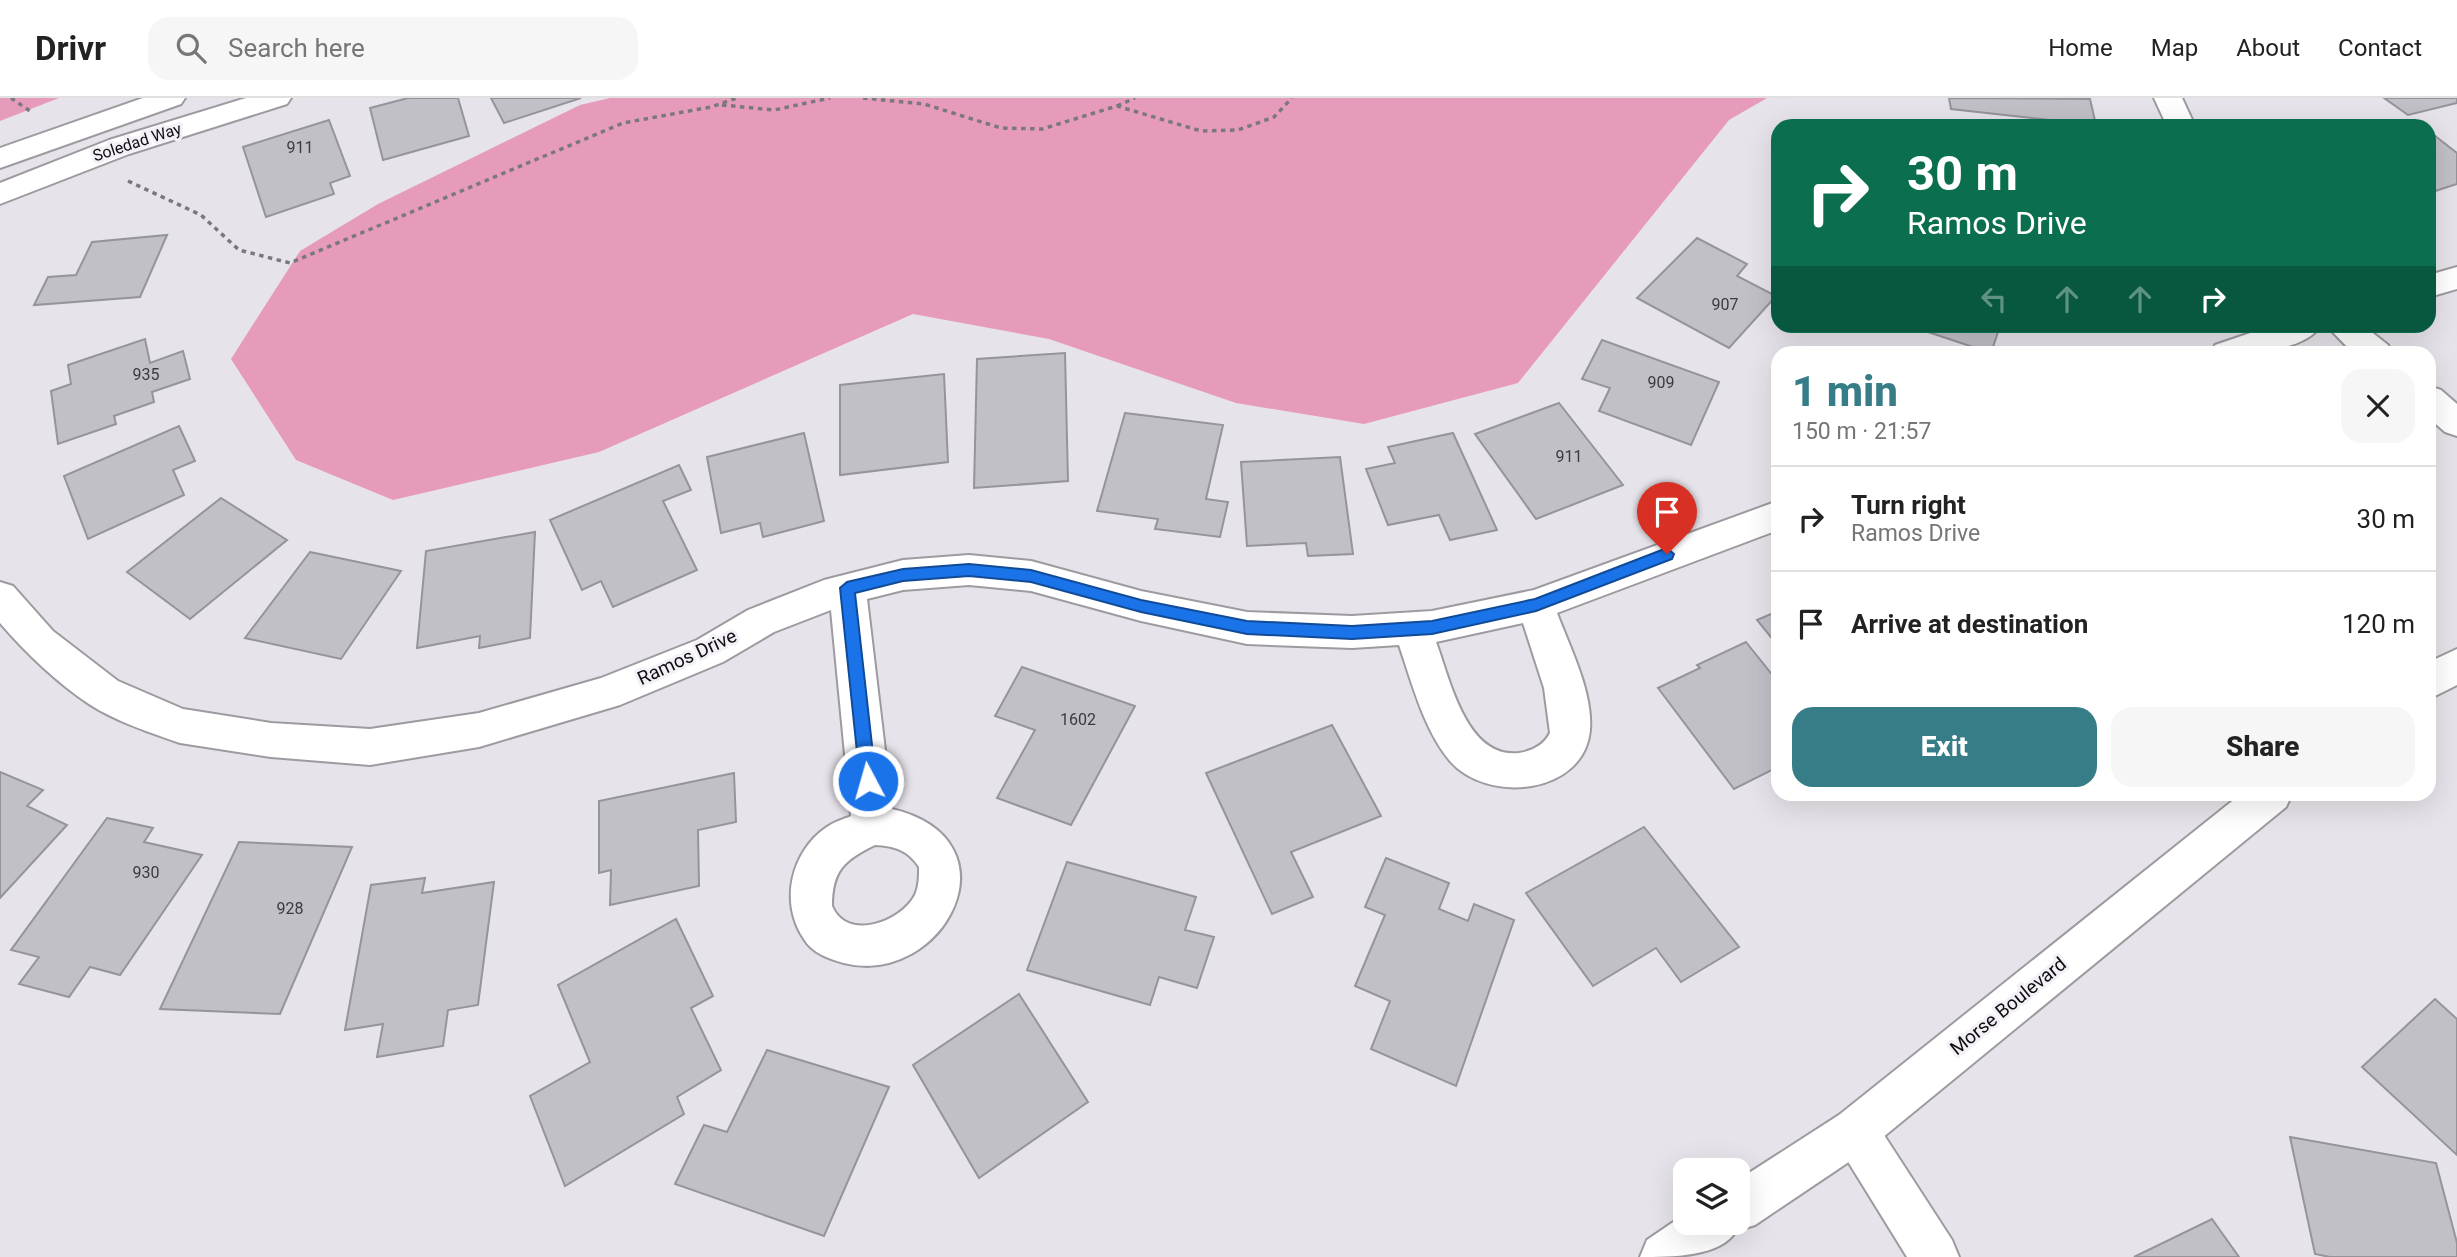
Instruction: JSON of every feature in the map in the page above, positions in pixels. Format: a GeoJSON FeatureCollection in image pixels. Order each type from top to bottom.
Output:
{"type":"FeatureCollection","features":[{"type":"Feature","properties":{"kind":"street","name":"Soledad Way"},"geometry":{"type":"LineString","coordinates":[[0,158],[171,98]]}},
{"type":"Feature","properties":{"kind":"street","name":"Soledad Way"},"geometry":{"type":"LineString","coordinates":[[0,194],[89,158],[277,98]]}},
{"type":"Feature","properties":{"kind":"street"},"geometry":{"type":"LineString","coordinates":[[2168,98],[2178,119]]}},
{"type":"Feature","properties":{"kind":"street"},"geometry":{"type":"LineString","coordinates":[[2436,284],[2457,278]]}},
{"type":"Feature","properties":{"kind":"street"},"geometry":{"type":"LineString","coordinates":[[2249,346],[2285,333]]}},
{"type":"Feature","properties":{"kind":"street"},"geometry":{"type":"LineString","coordinates":[[2351,333],[2367,346]]}},
{"type":"Feature","properties":{"kind":"street"},"geometry":{"type":"LineString","coordinates":[[2436,405],[2457,423]]}},
{"type":"Feature","properties":{"kind":"street","name":"Ramos Drive"},"geometry":{"type":"LineString","coordinates":[[0,597],[40,642],[104,693],[180,726],[271,740],[370,747],[479,730],[606,693],[710,651],[761,621],[847,588],[903,575],[969,570],[1031,576],[1141,606],[1247,628],[1352,632],[1432,627],[1536,605],[1771,518]]}},
{"type":"Feature","properties":{"kind":"street"},"geometry":{"type":"LineString","coordinates":[[847,588],[873,826]]}},
{"type":"Feature","properties":{"kind":"street"},"geometry":{"type":"LineString","coordinates":[[1412,628],[1462,747],[1484,764],[1511,772],[1538,769],[1559,755],[1570,734],[1569,711],[1536,605]]}},
{"type":"Feature","properties":{"kind":"street"},"geometry":{"type":"LineString","coordinates":[[2436,678],[2457,665]]}},
{"type":"Feature","properties":{"kind":"street","name":"Morse Boulevard"},"geometry":{"type":"LineString","coordinates":[[1750,1200],[1855,1131],[2263,801]]}},
{"type":"Feature","properties":{"kind":"street"},"geometry":{"type":"LineString","coordinates":[[1855,1131],[1935,1257]]}},
{"type":"Feature","properties":{"kind":"street"},"geometry":{"type":"LineString","coordinates":[[1664,1257],[1697,1235]]}},
{"type":"Feature","properties":{"kind":"path"},"geometry":{"type":"LineString","coordinates":[[11,98],[40,117],[57,114],[68,119],[74,130]]}},
{"type":"Feature","properties":{"kind":"path"},"geometry":{"type":"LineString","coordinates":[[721,105],[737,98]]}},
{"type":"Feature","properties":{"kind":"path"},"geometry":{"type":"LineString","coordinates":[[89,158],[94,167],[201,215],[239,250],[290,263],[623,123],[654,114],[721,105],[774,110],[831,98]]}},
{"type":"Feature","properties":{"kind":"path"},"geometry":{"type":"LineString","coordinates":[[863,98],[924,104],[1001,128],[1042,129],[1135,98]]}},
{"type":"Feature","properties":{"kind":"path"},"geometry":{"type":"LineString","coordinates":[[1116,106],[1201,131],[1238,130],[1274,117],[1293,98]]}},
{"type":"Feature","properties":{"kind":"shaded area"},"geometry":{"type":"Polygon","coordinates":[[[0,98],[59,98],[0,121],[0,98]]]}},
{"type":"Feature","properties":{"kind":"shaded area"},"geometry":{"type":"Polygon","coordinates":[[[610,98],[1767,98],[1729,120],[1518,383],[1364,424],[1236,403],[1049,339],[913,314],[599,452],[393,500],[296,460],[231,359],[300,251],[378,204],[580,105],[610,98]]]}},
{"type":"Feature","properties":{"kind":"building"},"geometry":{"type":"Polygon","coordinates":[[[408,98],[458,98],[469,136],[383,160],[370,108],[408,98]]]}},
{"type":"Feature","properties":{"kind":"building"},"geometry":{"type":"Polygon","coordinates":[[[491,98],[581,98],[504,123],[491,98]]]}},
{"type":"Feature","properties":{"kind":"building"},"geometry":{"type":"Polygon","coordinates":[[[1949,98],[2090,99],[2095,119],[2042,119],[1951,109],[1949,98]]]}},
{"type":"Feature","properties":{"kind":"building"},"geometry":{"type":"Polygon","coordinates":[[[2384,98],[2457,98],[2457,103],[2408,115],[2384,98]]]}},
{"type":"Feature","properties":{"kind":"building"},"geometry":{"type":"Polygon","coordinates":[[[329,120],[350,176],[330,183],[334,194],[266,217],[243,147],[329,120]]]}},
{"type":"Feature","properties":{"kind":"building"},"geometry":{"type":"Polygon","coordinates":[[[2436,137],[2457,153],[2457,184],[2436,191],[2436,137]]]}},
{"type":"Feature","properties":{"kind":"building"},"geometry":{"type":"Polygon","coordinates":[[[167,235],[140,297],[34,305],[48,277],[76,275],[92,242],[167,235]]]}},
{"type":"Feature","properties":{"kind":"building"},"geometry":{"type":"Polygon","coordinates":[[[1697,238],[1747,264],[1737,276],[1771,293],[1771,302],[1729,348],[1637,298],[1697,238]]]}},
{"type":"Feature","properties":{"kind":"building"},"geometry":{"type":"Polygon","coordinates":[[[1931,333],[1998,333],[1993,346],[1970,346],[1931,333]]]}},
{"type":"Feature","properties":{"kind":"building"},"geometry":{"type":"Polygon","coordinates":[[[145,339],[150,363],[183,351],[190,379],[152,392],[154,402],[114,416],[116,424],[58,444],[51,391],[71,384],[68,365],[145,339]]]}},
{"type":"Feature","properties":{"kind":"building"},"geometry":{"type":"Polygon","coordinates":[[[1602,340],[1719,382],[1691,445],[1599,411],[1610,388],[1582,379],[1602,340]]]}},
{"type":"Feature","properties":{"kind":"building"},"geometry":{"type":"Polygon","coordinates":[[[1065,353],[1068,481],[974,488],[977,359],[1065,353]]]}},
{"type":"Feature","properties":{"kind":"building"},"geometry":{"type":"Polygon","coordinates":[[[944,374],[948,462],[840,475],[840,385],[944,374]]]}},
{"type":"Feature","properties":{"kind":"building"},"geometry":{"type":"Polygon","coordinates":[[[1559,403],[1623,485],[1536,519],[1475,434],[1559,403]]]}},
{"type":"Feature","properties":{"kind":"building"},"geometry":{"type":"Polygon","coordinates":[[[1125,413],[1223,425],[1206,499],[1228,502],[1220,537],[1155,529],[1158,519],[1097,511],[1125,413]]]}},
{"type":"Feature","properties":{"kind":"building"},"geometry":{"type":"Polygon","coordinates":[[[179,426],[195,461],[173,470],[184,495],[88,539],[64,476],[179,426]]]}},
{"type":"Feature","properties":{"kind":"building"},"geometry":{"type":"Polygon","coordinates":[[[804,433],[824,521],[763,537],[760,523],[721,533],[707,457],[804,433]]]}},
{"type":"Feature","properties":{"kind":"building"},"geometry":{"type":"Polygon","coordinates":[[[1453,433],[1497,530],[1450,540],[1439,515],[1388,525],[1366,469],[1395,463],[1388,447],[1453,433]]]}},
{"type":"Feature","properties":{"kind":"building"},"geometry":{"type":"Polygon","coordinates":[[[1340,457],[1353,554],[1308,556],[1306,543],[1247,546],[1241,462],[1340,457]]]}},
{"type":"Feature","properties":{"kind":"building"},"geometry":{"type":"Polygon","coordinates":[[[679,465],[691,490],[663,501],[697,570],[613,607],[601,581],[582,590],[550,520],[679,465]]]}},
{"type":"Feature","properties":{"kind":"building"},"geometry":{"type":"Polygon","coordinates":[[[221,498],[287,540],[190,619],[127,572],[221,498]]]}},
{"type":"Feature","properties":{"kind":"building"},"geometry":{"type":"Polygon","coordinates":[[[535,532],[530,638],[479,648],[480,636],[417,648],[426,551],[535,532]]]}},
{"type":"Feature","properties":{"kind":"building"},"geometry":{"type":"Polygon","coordinates":[[[310,552],[401,571],[341,659],[245,638],[310,552]]]}},
{"type":"Feature","properties":{"kind":"building"},"geometry":{"type":"Polygon","coordinates":[[[1771,614],[1771,637],[1757,620],[1771,614]]]}},
{"type":"Feature","properties":{"kind":"building"},"geometry":{"type":"Polygon","coordinates":[[[1746,642],[1771,673],[1771,770],[1734,789],[1658,688],[1700,668],[1697,665],[1746,642]]]}},
{"type":"Feature","properties":{"kind":"building"},"geometry":{"type":"Polygon","coordinates":[[[1022,667],[1135,706],[1071,825],[997,798],[1035,730],[995,716],[1022,667]]]}},
{"type":"Feature","properties":{"kind":"building"},"geometry":{"type":"Polygon","coordinates":[[[1332,725],[1381,816],[1291,852],[1313,897],[1272,914],[1206,773],[1332,725]]]}},
{"type":"Feature","properties":{"kind":"building"},"geometry":{"type":"Polygon","coordinates":[[[0,772],[43,790],[27,806],[67,825],[0,898],[0,772]]]}},
{"type":"Feature","properties":{"kind":"building"},"geometry":{"type":"Polygon","coordinates":[[[734,773],[736,822],[698,830],[699,886],[610,905],[611,870],[599,873],[599,801],[734,773]]]}},
{"type":"Feature","properties":{"kind":"building"},"geometry":{"type":"Polygon","coordinates":[[[107,818],[153,828],[144,842],[202,855],[120,975],[90,967],[69,997],[19,984],[39,957],[11,950],[107,818]]]}},
{"type":"Feature","properties":{"kind":"building"},"geometry":{"type":"Polygon","coordinates":[[[1644,827],[1739,947],[1681,982],[1656,948],[1593,986],[1526,893],[1644,827]]]}},
{"type":"Feature","properties":{"kind":"building"},"geometry":{"type":"Polygon","coordinates":[[[239,842],[352,847],[280,1014],[160,1009],[239,842]]]}},
{"type":"Feature","properties":{"kind":"building"},"geometry":{"type":"Polygon","coordinates":[[[1386,858],[1449,883],[1439,909],[1468,921],[1474,904],[1514,920],[1456,1086],[1371,1049],[1390,1001],[1355,986],[1385,915],[1365,907],[1386,858]]]}},
{"type":"Feature","properties":{"kind":"building"},"geometry":{"type":"Polygon","coordinates":[[[1067,862],[1196,897],[1185,930],[1214,937],[1197,988],[1159,977],[1150,1005],[1027,970],[1067,862]]]}},
{"type":"Feature","properties":{"kind":"building"},"geometry":{"type":"Polygon","coordinates":[[[425,878],[422,893],[494,882],[478,1005],[448,1010],[443,1046],[377,1057],[383,1024],[345,1030],[371,885],[425,878]]]}},
{"type":"Feature","properties":{"kind":"building"},"geometry":{"type":"Polygon","coordinates":[[[676,919],[713,996],[691,1008],[721,1070],[677,1097],[684,1114],[565,1186],[530,1096],[590,1062],[558,985],[676,919]]]}},
{"type":"Feature","properties":{"kind":"building"},"geometry":{"type":"Polygon","coordinates":[[[1019,994],[1088,1102],[979,1178],[913,1065],[1019,994]]]}},
{"type":"Feature","properties":{"kind":"building"},"geometry":{"type":"Polygon","coordinates":[[[2435,999],[2457,1019],[2457,1155],[2362,1067],[2435,999]]]}},
{"type":"Feature","properties":{"kind":"building"},"geometry":{"type":"Polygon","coordinates":[[[767,1050],[889,1087],[824,1236],[675,1184],[704,1125],[727,1132],[767,1050]]]}},
{"type":"Feature","properties":{"kind":"building"},"geometry":{"type":"Polygon","coordinates":[[[2290,1137],[2436,1163],[2457,1243],[2457,1257],[2330,1257],[2315,1254],[2290,1137]]]}},
{"type":"Feature","properties":{"kind":"building"},"geometry":{"type":"Polygon","coordinates":[[[2212,1219],[2239,1257],[2134,1257],[2212,1219]]]}},
{"type":"Feature","properties":{"kind":"route"},"geometry":{"type":"LineString","coordinates":[[868,781],[847,588],[903,575],[969,570],[1031,576],[1141,606],[1247,628],[1352,632],[1432,627],[1536,605],[1667,554]]}}]}
